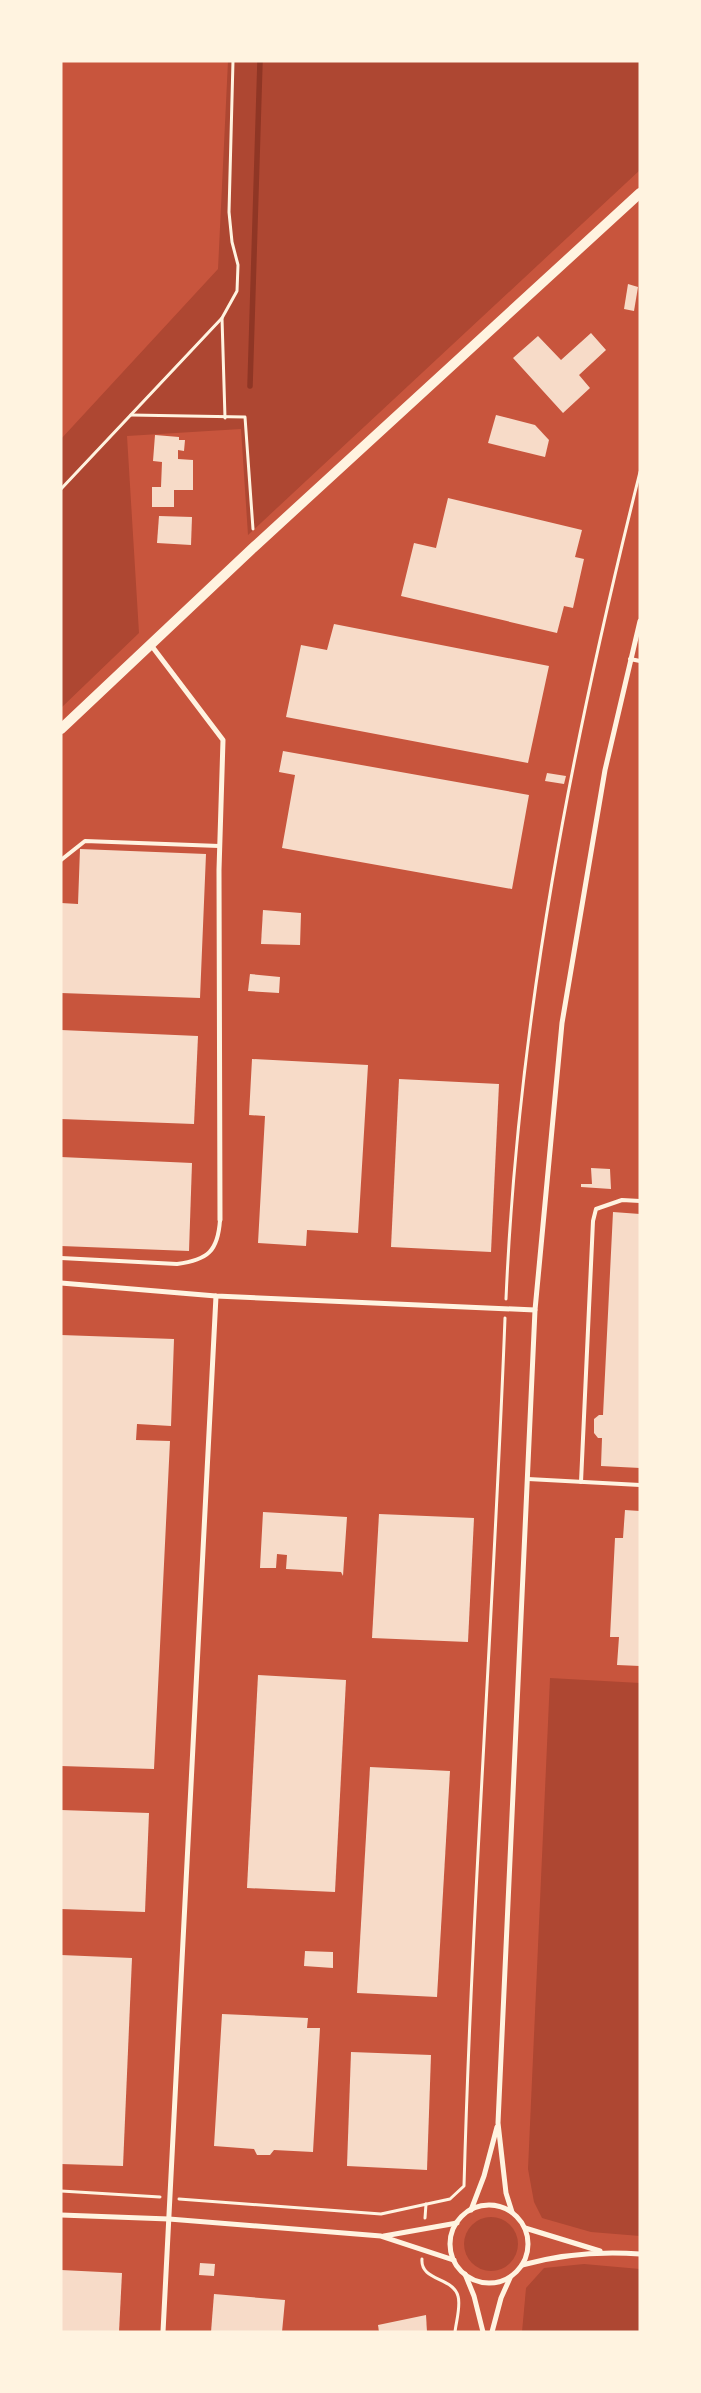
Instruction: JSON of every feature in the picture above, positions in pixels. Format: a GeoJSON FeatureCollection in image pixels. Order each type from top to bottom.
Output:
{"type":"FeatureCollection","features":[{"type":"Feature","properties":{"kind":"main road"},"geometry":{"type":"LineString","coordinates":[[61,729],[254,547],[640,193]]}},
{"type":"Feature","properties":{"kind":"street"},"geometry":{"type":"LineString","coordinates":[[465,2274],[474,2280],[490,2283],[506,2280],[522,2265],[527,2255],[529,2239],[525,2228],[512,2212],[506,2193],[498,2123],[535,1310],[562,1024],[605,770],[640,621]]}},
{"type":"Feature","properties":{"kind":"street"},"geometry":{"type":"LineString","coordinates":[[151,645],[223,740],[220,846],[220,1220]]}},
{"type":"Feature","properties":{"kind":"street"},"geometry":{"type":"LineString","coordinates":[[61,1283],[216,1296],[535,1310]]}},
{"type":"Feature","properties":{"kind":"street"},"geometry":{"type":"LineString","coordinates":[[163,2332],[216,1296]]}},
{"type":"Feature","properties":{"kind":"street"},"geometry":{"type":"LineString","coordinates":[[471,2210],[484,2176],[498,2123]]}},
{"type":"Feature","properties":{"kind":"street"},"geometry":{"type":"LineString","coordinates":[[483,2332],[474,2296],[465,2274],[454,2260],[450,2240],[457,2222],[471,2210],[481,2206],[497,2206],[512,2212]]}},
{"type":"Feature","properties":{"kind":"street"},"geometry":{"type":"LineString","coordinates":[[61,2215],[169,2219],[381,2236],[454,2260]]}},
{"type":"Feature","properties":{"kind":"street"},"geometry":{"type":"LineString","coordinates":[[381,2236],[457,2222]]}},
{"type":"Feature","properties":{"kind":"street"},"geometry":{"type":"LineString","coordinates":[[525,2228],[603,2252]]}},
{"type":"Feature","properties":{"kind":"street"},"geometry":{"type":"LineString","coordinates":[[522,2265],[575,2254],[603,2252],[640,2254]]}},
{"type":"Feature","properties":{"kind":"street"},"geometry":{"type":"LineString","coordinates":[[492,2332],[501,2298],[511,2276]]}},
{"type":"Feature","properties":{"kind":"lane"},"geometry":{"type":"LineString","coordinates":[[630,659],[640,661]]}},
{"type":"Feature","properties":{"kind":"lane"},"geometry":{"type":"LineString","coordinates":[[61,860],[85,840],[220,846]]}},
{"type":"Feature","properties":{"kind":"lane"},"geometry":{"type":"LineString","coordinates":[[581,1482],[593,1221],[596,1209],[622,1200],[640,1201]]}},
{"type":"Feature","properties":{"kind":"lane"},"geometry":{"type":"LineString","coordinates":[[61,1258],[177,1264],[194,1262],[213,1250],[219,1235],[220,1220]]}},
{"type":"Feature","properties":{"kind":"lane"},"geometry":{"type":"LineString","coordinates":[[528,1479],[640,1485]]}},
{"type":"Feature","properties":{"kind":"path"},"geometry":{"type":"LineString","coordinates":[[61,489],[222,318],[238,291],[238,265],[232,242],[229,212],[233,61]]}},
{"type":"Feature","properties":{"kind":"path"},"geometry":{"type":"LineString","coordinates":[[222,318],[225,418]]}},
{"type":"Feature","properties":{"kind":"path"},"geometry":{"type":"LineString","coordinates":[[130,416],[245,417],[254,547]]}},
{"type":"Feature","properties":{"kind":"path"},"geometry":{"type":"LineString","coordinates":[[61,2191],[380,2214],[450,2199],[464,2186],[468,2053],[514,1154],[551,882],[594,662],[640,472]]}},
{"type":"Feature","properties":{"kind":"path"},"geometry":{"type":"LineString","coordinates":[[424,2229],[426,2204]]}},
{"type":"Feature","properties":{"kind":"path"},"geometry":{"type":"LineString","coordinates":[[423,2249],[422,2264],[428,2274],[450,2283],[458,2296],[455,2332]]}},
{"type":"Feature","properties":{"kind":"shaded area"},"geometry":{"type":"Polygon","coordinates":[[[228,61],[640,61],[640,170],[248,535],[241,429],[127,436],[139,633],[61,708],[61,439],[218,269],[228,61]]]}},
{"type":"Feature","properties":{"kind":"shaded area"},"geometry":{"type":"Polygon","coordinates":[[[550,1678],[640,1683],[640,2236],[591,2232],[542,2218],[534,2202],[528,2169],[550,1678]]]}},
{"type":"Feature","properties":{"kind":"shaded area"},"geometry":{"type":"Polygon","coordinates":[[[491,2217],[501,2219],[510,2225],[516,2234],[518,2244],[516,2254],[510,2263],[501,2269],[491,2271],[481,2269],[472,2263],[466,2254],[464,2244],[466,2234],[472,2225],[481,2219],[491,2217]]]}},
{"type":"Feature","properties":{"kind":"shaded area"},"geometry":{"type":"Polygon","coordinates":[[[584,2264],[640,2269],[640,2332],[522,2332],[526,2288],[544,2268],[584,2264]]]}},
{"type":"Feature","properties":{"kind":"building"},"geometry":{"type":"Polygon","coordinates":[[[628,284],[638,287],[634,311],[624,309],[628,284]]]}},
{"type":"Feature","properties":{"kind":"building"},"geometry":{"type":"Polygon","coordinates":[[[591,333],[606,350],[579,375],[590,388],[563,413],[513,358],[538,336],[561,360],[591,333]]]}},
{"type":"Feature","properties":{"kind":"building"},"geometry":{"type":"Polygon","coordinates":[[[496,415],[535,425],[549,440],[545,457],[488,443],[496,415]]]}},
{"type":"Feature","properties":{"kind":"building"},"geometry":{"type":"Polygon","coordinates":[[[155,435],[179,437],[179,440],[185,440],[184,451],[178,450],[178,459],[193,460],[193,490],[174,490],[174,507],[152,507],[152,487],[161,487],[162,462],[153,461],[155,435]]]}},
{"type":"Feature","properties":{"kind":"building"},"geometry":{"type":"Polygon","coordinates":[[[448,498],[582,530],[575,557],[584,559],[573,608],[564,606],[557,633],[401,596],[414,543],[436,548],[448,498]]]}},
{"type":"Feature","properties":{"kind":"building"},"geometry":{"type":"Polygon","coordinates":[[[159,516],[192,517],[191,545],[157,543],[159,516]]]}},
{"type":"Feature","properties":{"kind":"building"},"geometry":{"type":"Polygon","coordinates":[[[334,624],[549,666],[528,763],[286,717],[301,645],[327,650],[334,624]]]}},
{"type":"Feature","properties":{"kind":"building"},"geometry":{"type":"Polygon","coordinates":[[[283,751],[529,795],[512,889],[282,848],[295,775],[279,772],[283,751]]]}},
{"type":"Feature","properties":{"kind":"building"},"geometry":{"type":"Polygon","coordinates":[[[547,773],[566,776],[564,784],[545,781],[547,773]]]}},
{"type":"Feature","properties":{"kind":"building"},"geometry":{"type":"Polygon","coordinates":[[[80,849],[206,854],[200,998],[61,993],[61,903],[78,904],[80,849]]]}},
{"type":"Feature","properties":{"kind":"building"},"geometry":{"type":"Polygon","coordinates":[[[263,910],[301,913],[300,945],[261,944],[263,910]]]}},
{"type":"Feature","properties":{"kind":"building"},"geometry":{"type":"Polygon","coordinates":[[[250,974],[280,977],[279,993],[248,991],[250,974]]]}},
{"type":"Feature","properties":{"kind":"building"},"geometry":{"type":"Polygon","coordinates":[[[61,1030],[198,1036],[194,1124],[61,1119],[61,1030]]]}},
{"type":"Feature","properties":{"kind":"building"},"geometry":{"type":"Polygon","coordinates":[[[252,1059],[368,1065],[358,1233],[307,1230],[306,1246],[258,1243],[265,1116],[249,1115],[252,1059]]]}},
{"type":"Feature","properties":{"kind":"building"},"geometry":{"type":"Polygon","coordinates":[[[399,1079],[499,1084],[491,1252],[391,1247],[399,1079]]]}},
{"type":"Feature","properties":{"kind":"building"},"geometry":{"type":"Polygon","coordinates":[[[61,1157],[192,1163],[189,1251],[61,1246],[61,1157]]]}},
{"type":"Feature","properties":{"kind":"building"},"geometry":{"type":"Polygon","coordinates":[[[591,1168],[610,1169],[611,1189],[581,1187],[581,1184],[592,1184],[591,1168]]]}},
{"type":"Feature","properties":{"kind":"building"},"geometry":{"type":"Polygon","coordinates":[[[613,1212],[640,1214],[640,1468],[601,1466],[602,1438],[598,1438],[594,1433],[594,1419],[599,1415],[603,1415],[613,1212]]]}},
{"type":"Feature","properties":{"kind":"building"},"geometry":{"type":"Polygon","coordinates":[[[61,1335],[174,1339],[171,1426],[137,1424],[136,1440],[170,1441],[154,1769],[61,1766],[61,1335]]]}},
{"type":"Feature","properties":{"kind":"building"},"geometry":{"type":"Polygon","coordinates":[[[625,1510],[640,1511],[640,1666],[617,1665],[619,1637],[610,1637],[615,1538],[623,1538],[625,1510]]]}},
{"type":"Feature","properties":{"kind":"building"},"geometry":{"type":"Polygon","coordinates":[[[263,1512],[347,1517],[343,1576],[341,1572],[286,1569],[287,1555],[277,1554],[276,1568],[260,1568],[263,1512]]]}},
{"type":"Feature","properties":{"kind":"building"},"geometry":{"type":"Polygon","coordinates":[[[379,1514],[474,1518],[468,1642],[372,1638],[379,1514]]]}},
{"type":"Feature","properties":{"kind":"building"},"geometry":{"type":"Polygon","coordinates":[[[258,1675],[346,1680],[335,1892],[247,1888],[258,1675]]]}},
{"type":"Feature","properties":{"kind":"building"},"geometry":{"type":"Polygon","coordinates":[[[370,1767],[450,1771],[437,1997],[357,1993],[370,1767]]]}},
{"type":"Feature","properties":{"kind":"building"},"geometry":{"type":"Polygon","coordinates":[[[61,1810],[149,1813],[145,1912],[61,1909],[61,1810]]]}},
{"type":"Feature","properties":{"kind":"building"},"geometry":{"type":"Polygon","coordinates":[[[305,1951],[333,1952],[333,1968],[304,1966],[305,1951]]]}},
{"type":"Feature","properties":{"kind":"building"},"geometry":{"type":"Polygon","coordinates":[[[61,1955],[132,1958],[123,2166],[61,2164],[61,1955]]]}},
{"type":"Feature","properties":{"kind":"building"},"geometry":{"type":"Polygon","coordinates":[[[222,2014],[308,2018],[307,2028],[320,2028],[313,2152],[274,2150],[270,2155],[257,2155],[254,2149],[214,2146],[222,2014]]]}},
{"type":"Feature","properties":{"kind":"building"},"geometry":{"type":"Polygon","coordinates":[[[351,2052],[431,2055],[427,2170],[347,2166],[351,2052]]]}},
{"type":"Feature","properties":{"kind":"building"},"geometry":{"type":"Polygon","coordinates":[[[200,2263],[215,2264],[214,2276],[199,2275],[200,2263]]]}},
{"type":"Feature","properties":{"kind":"building"},"geometry":{"type":"Polygon","coordinates":[[[61,2270],[122,2273],[119,2332],[61,2332],[61,2270]]]}},
{"type":"Feature","properties":{"kind":"building"},"geometry":{"type":"Polygon","coordinates":[[[214,2294],[285,2300],[282,2332],[211,2332],[214,2294]]]}},
{"type":"Feature","properties":{"kind":"building"},"geometry":{"type":"Polygon","coordinates":[[[426,2315],[427,2332],[379,2332],[378,2325],[426,2315]]]}},
{"type":"Feature","properties":{"kind":"waterway"},"geometry":{"type":"LineString","coordinates":[[250,386],[260,61]]}}]}
